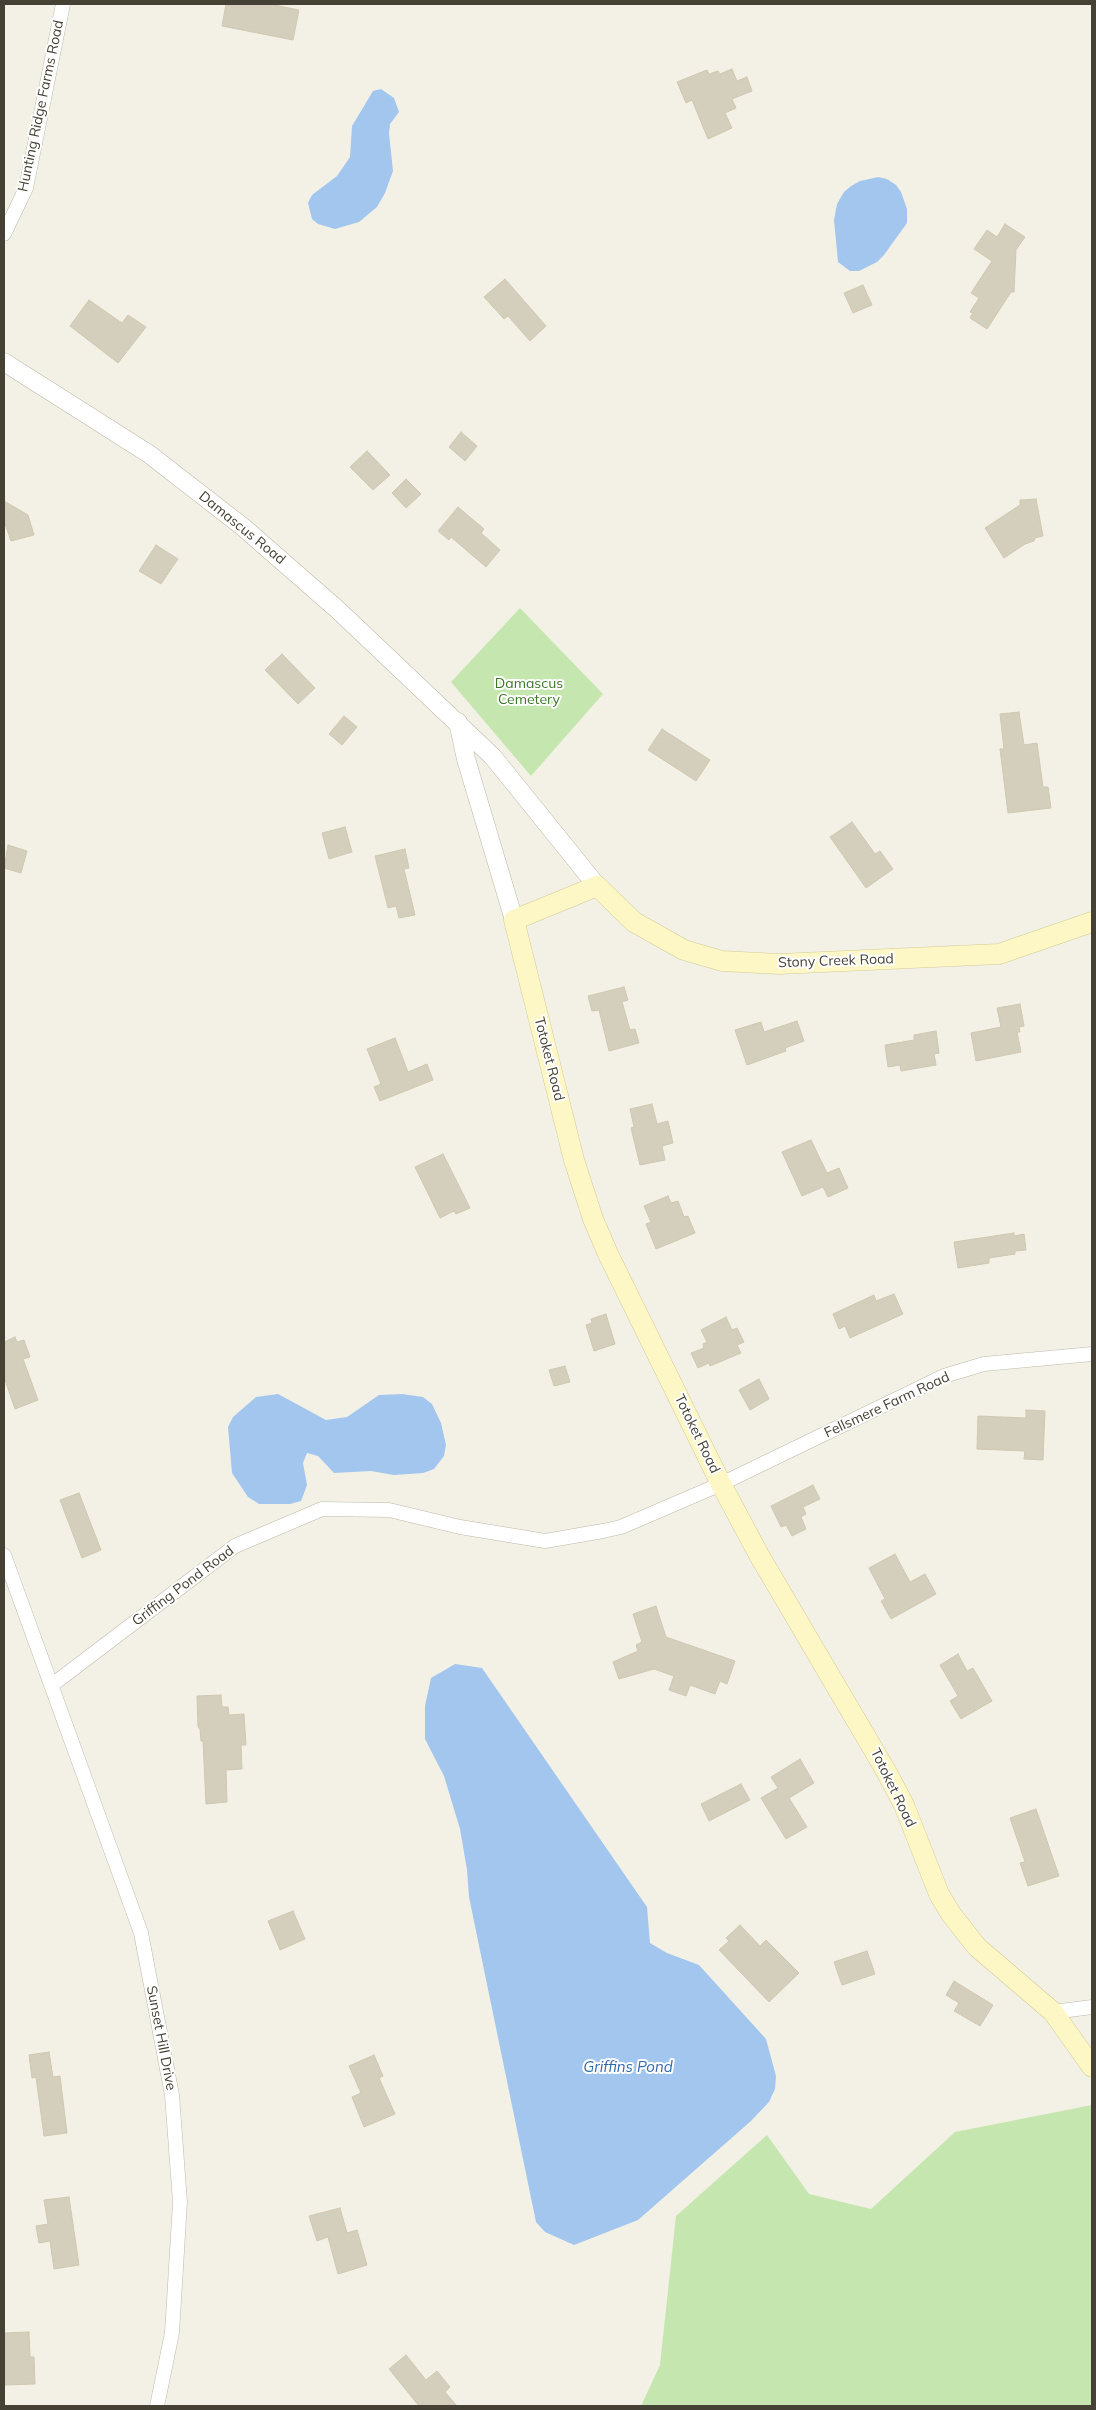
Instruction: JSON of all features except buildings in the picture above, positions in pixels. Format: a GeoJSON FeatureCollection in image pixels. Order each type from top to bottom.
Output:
{"type":"FeatureCollection","features":[{"type":"Feature","properties":{"kind":"main road"},"geometry":{"type":"LineString","coordinates":[[514,920],[597,886]]}},
{"type":"Feature","properties":{"kind":"main road","name":"Stony Creek Road"},"geometry":{"type":"LineString","coordinates":[[597,886],[634,922],[684,950],[722,961],[778,964],[999,954],[1092,922]]}},
{"type":"Feature","properties":{"kind":"main road","name":"Totoket Road"},"geometry":{"type":"LineString","coordinates":[[514,920],[574,1160],[593,1220],[721,1484],[759,1555],[886,1770],[904,1806],[939,1894],[951,1914],[978,1947],[1053,2012],[1092,2067]]}},
{"type":"Feature","properties":{"kind":"street","name":"Hunting Ridge Farms Road"},"geometry":{"type":"LineString","coordinates":[[4,234],[26,188],[63,4]]}},
{"type":"Feature","properties":{"kind":"street","name":"Damascus Road"},"geometry":{"type":"LineString","coordinates":[[4,362],[149,454],[243,527],[338,610],[458,722]]}},
{"type":"Feature","properties":{"kind":"street","name":"Stony Creek Road"},"geometry":{"type":"LineString","coordinates":[[458,722],[516,782],[597,886]]}},
{"type":"Feature","properties":{"kind":"street","name":"Totoket Road"},"geometry":{"type":"LineString","coordinates":[[458,722],[466,759],[514,920]]}},
{"type":"Feature","properties":{"kind":"street","name":"Fellsmere Farm Road"},"geometry":{"type":"LineString","coordinates":[[721,1484],[944,1376],[984,1364],[1092,1354]]}},
{"type":"Feature","properties":{"kind":"street","name":"Griffing Pond Road"},"geometry":{"type":"LineString","coordinates":[[52,1684],[235,1546],[322,1509],[388,1510],[460,1526],[545,1540],[621,1527],[721,1484]]}},
{"type":"Feature","properties":{"kind":"street"},"geometry":{"type":"LineString","coordinates":[[4,1555],[52,1684]]}},
{"type":"Feature","properties":{"kind":"street","name":"Sunset Hill Drive"},"geometry":{"type":"LineString","coordinates":[[52,1684],[141,1933],[172,2095],[180,2202],[172,2333],[157,2406]]}},
{"type":"Feature","properties":{"kind":"street"},"geometry":{"type":"LineString","coordinates":[[1053,2012],[1092,2007]]}},
{"type":"Feature","properties":{"kind":"green space","name":"Damascus Cemetery"},"geometry":{"type":"Polygon","coordinates":[[[520,608],[603,694],[531,776],[451,682],[520,608]]]}},
{"type":"Feature","properties":{"kind":"green space"},"geometry":{"type":"Polygon","coordinates":[[[1092,2105],[1092,2406],[641,2406],[660,2365],[676,2216],[767,2135],[809,2194],[871,2209],[955,2132],[1092,2105]]]}},
{"type":"Feature","properties":{"kind":"water"},"geometry":{"type":"Polygon","coordinates":[[[381,89],[394,98],[399,112],[390,124],[389,133],[393,171],[385,193],[377,207],[359,222],[335,229],[318,224],[312,219],[308,203],[312,195],[337,176],[350,157],[352,126],[373,91],[381,89]]]}},
{"type":"Feature","properties":{"kind":"water"},"geometry":{"type":"Polygon","coordinates":[[[878,177],[887,179],[896,185],[901,192],[907,209],[907,223],[877,262],[859,271],[850,271],[838,262],[834,220],[837,204],[844,192],[851,186],[860,181],[878,177]]]}},
{"type":"Feature","properties":{"kind":"water"},"geometry":{"type":"Polygon","coordinates":[[[278,1394],[326,1420],[347,1417],[379,1395],[402,1394],[423,1397],[432,1404],[441,1423],[446,1445],[444,1456],[434,1469],[423,1473],[394,1475],[371,1471],[334,1473],[318,1456],[307,1453],[303,1463],[307,1485],[301,1501],[290,1504],[259,1504],[248,1497],[232,1473],[228,1427],[233,1417],[256,1397],[278,1394]]]}},
{"type":"Feature","properties":{"kind":"water","name":"Griffins Pond"},"geometry":{"type":"Polygon","coordinates":[[[455,1664],[482,1668],[647,1907],[650,1943],[667,1953],[699,1965],[766,2039],[776,2076],[775,2089],[769,2102],[751,2121],[638,2220],[574,2245],[545,2232],[536,2222],[469,1897],[467,1870],[460,1829],[444,1776],[425,1739],[425,1706],[431,1678],[455,1664]]]}}]}
